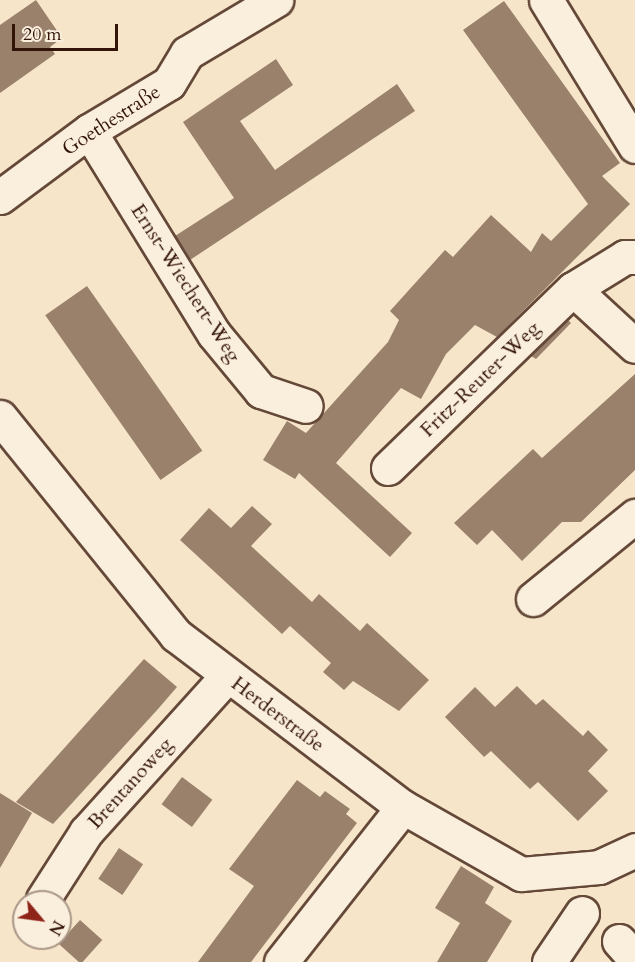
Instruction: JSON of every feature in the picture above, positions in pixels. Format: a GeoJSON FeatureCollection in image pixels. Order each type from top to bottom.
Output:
{"type":"FeatureCollection","features":[{"type":"Feature","properties":{"kind":"street","name":"Goethestraße"},"geometry":{"type":"LineString","coordinates":[[0,197],[89,131],[169,82],[187,53],[276,0]]}},
{"type":"Feature","properties":{"kind":"street"},"geometry":{"type":"LineString","coordinates":[[546,0],[635,147]]}},
{"type":"Feature","properties":{"kind":"street","name":"Ernst-Wiechert-Weg"},"geometry":{"type":"LineString","coordinates":[[89,131],[214,334],[261,392],[306,406]]}},
{"type":"Feature","properties":{"kind":"street","name":"Fritz-Reuter-Weg"},"geometry":{"type":"LineString","coordinates":[[388,468],[573,290],[625,257],[635,257]]}},
{"type":"Feature","properties":{"kind":"street"},"geometry":{"type":"LineString","coordinates":[[573,290],[635,346]]}},
{"type":"Feature","properties":{"kind":"street","name":"Herderstraße"},"geometry":{"type":"LineString","coordinates":[[0,417],[176,635],[403,807],[521,874],[599,867],[635,850]]}},
{"type":"Feature","properties":{"kind":"street"},"geometry":{"type":"LineString","coordinates":[[532,599],[635,516]]}},
{"type":"Feature","properties":{"kind":"street","name":"Brentanoweg"},"geometry":{"type":"LineString","coordinates":[[49,890],[86,832],[227,675]]}},
{"type":"Feature","properties":{"kind":"street"},"geometry":{"type":"LineString","coordinates":[[281,962],[403,807]]}},
{"type":"Feature","properties":{"kind":"street"},"geometry":{"type":"LineString","coordinates":[[549,962],[582,913]]}},
{"type":"Feature","properties":{"kind":"building"},"geometry":{"type":"Polygon","coordinates":[[[36,0],[62,38],[50,47],[55,54],[0,93],[0,25],[36,0]]]}},
{"type":"Feature","properties":{"kind":"building"},"geometry":{"type":"Polygon","coordinates":[[[504,1],[620,163],[602,176],[630,204],[497,337],[475,325],[446,354],[421,399],[401,388],[336,463],[412,533],[390,557],[299,473],[295,479],[263,460],[287,421],[306,433],[388,342],[399,320],[390,311],[445,250],[453,257],[491,215],[531,252],[542,233],[551,241],[588,204],[463,30],[504,1]]]}},
{"type":"Feature","properties":{"kind":"building"},"geometry":{"type":"Polygon","coordinates":[[[276,59],[293,85],[240,121],[275,170],[397,84],[415,111],[190,260],[175,236],[234,198],[183,122],[276,59]]]}},
{"type":"Feature","properties":{"kind":"building"},"geometry":{"type":"Polygon","coordinates":[[[87,286],[202,451],[161,480],[45,315],[87,286]]]}},
{"type":"Feature","properties":{"kind":"building"},"geometry":{"type":"Polygon","coordinates":[[[568,320],[571,323],[536,359],[531,356],[568,320]]]}},
{"type":"Feature","properties":{"kind":"building"},"geometry":{"type":"Polygon","coordinates":[[[635,374],[635,470],[581,522],[562,522],[522,561],[492,530],[477,545],[454,523],[533,449],[542,458],[635,374]]]}},
{"type":"Feature","properties":{"kind":"building"},"geometry":{"type":"Polygon","coordinates":[[[252,506],[272,524],[251,546],[312,602],[319,594],[360,631],[367,623],[429,680],[399,711],[353,681],[344,690],[323,672],[331,663],[290,626],[282,634],[180,540],[209,508],[231,528],[252,506]]]}},
{"type":"Feature","properties":{"kind":"building"},"geometry":{"type":"Polygon","coordinates":[[[144,659],[177,687],[158,709],[53,824],[16,802],[144,659]]]}},
{"type":"Feature","properties":{"kind":"building"},"geometry":{"type":"Polygon","coordinates":[[[517,686],[536,705],[543,699],[583,736],[588,730],[608,750],[588,771],[608,791],[578,821],[538,782],[530,789],[491,751],[484,757],[445,717],[475,687],[495,707],[517,686]]]}},
{"type":"Feature","properties":{"kind":"building"},"geometry":{"type":"Polygon","coordinates":[[[182,777],[212,800],[192,827],[162,804],[182,777]]]}},
{"type":"Feature","properties":{"kind":"building"},"geometry":{"type":"Polygon","coordinates":[[[297,780],[320,797],[325,791],[350,809],[346,814],[357,823],[251,962],[198,962],[254,886],[229,869],[297,780]]]}},
{"type":"Feature","properties":{"kind":"building"},"geometry":{"type":"Polygon","coordinates":[[[0,793],[32,813],[0,868],[0,793]]]}},
{"type":"Feature","properties":{"kind":"building"},"geometry":{"type":"Polygon","coordinates":[[[119,848],[143,864],[122,895],[98,879],[119,848]]]}},
{"type":"Feature","properties":{"kind":"building"},"geometry":{"type":"Polygon","coordinates":[[[461,866],[494,887],[485,903],[512,921],[487,962],[437,962],[460,923],[435,908],[461,866]]]}},
{"type":"Feature","properties":{"kind":"building"},"geometry":{"type":"Polygon","coordinates":[[[80,920],[102,940],[83,962],[79,962],[65,950],[72,950],[72,929],[80,920]]]}}]}
